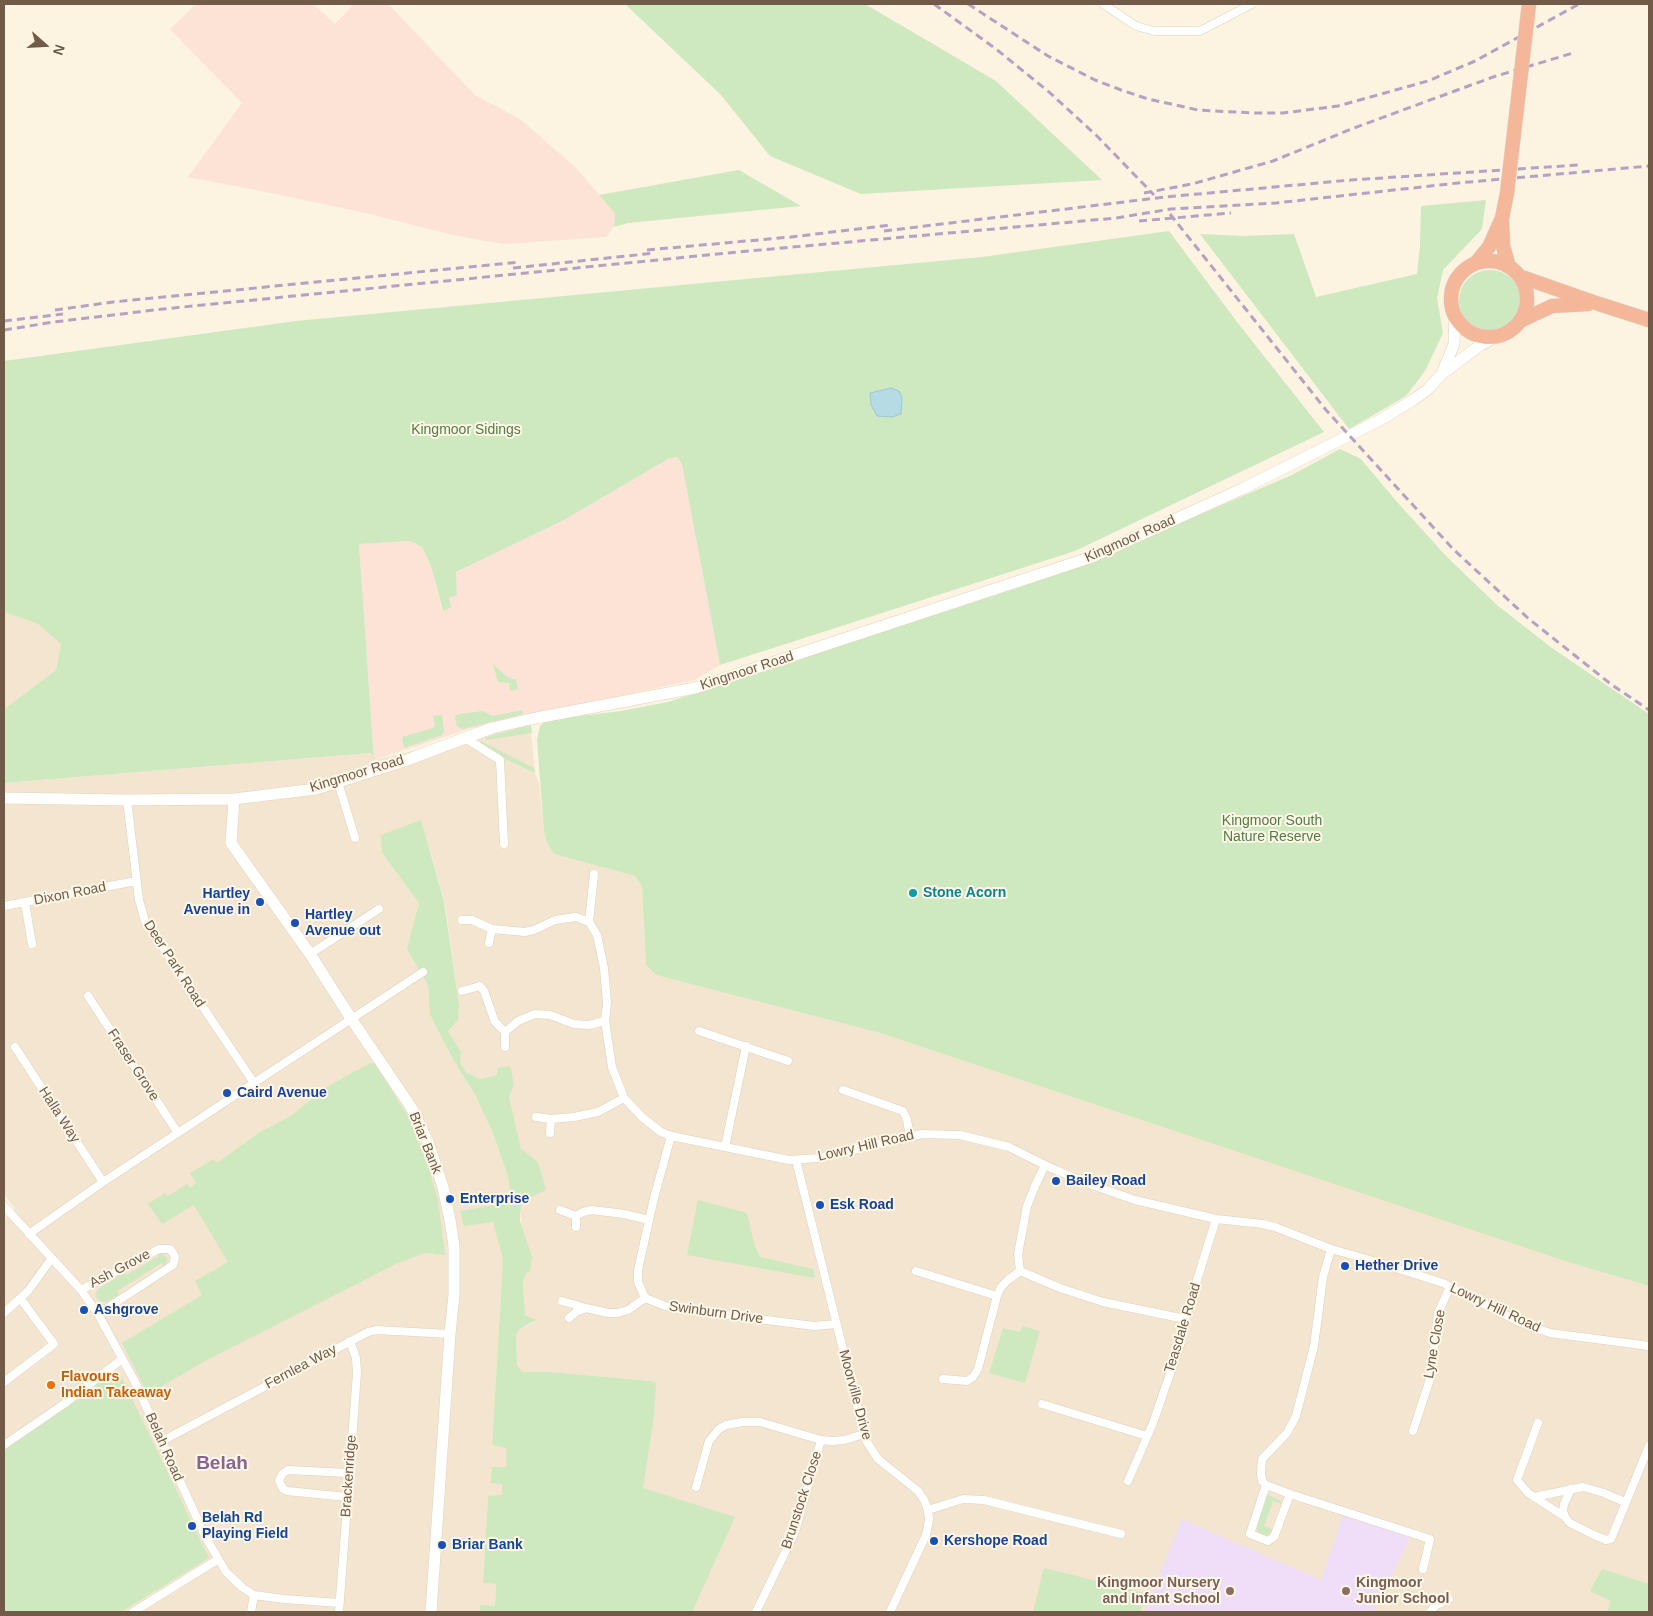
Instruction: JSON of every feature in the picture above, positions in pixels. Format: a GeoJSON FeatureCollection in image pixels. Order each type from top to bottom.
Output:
{"type":"FeatureCollection","features":[{"type":"Feature","properties":{"kind":"highway"},"geometry":{"type":"LineString","coordinates":[[1502,218],[1504,246],[1514,271],[1526,288],[1527,302],[1524,315],[1507,333],[1496,337],[1479,336],[1471,333],[1459,322],[1454,315],[1451,301],[1456,281],[1464,270],[1476,263],[1489,247],[1502,218],[1507,194],[1529,4]]}},
{"type":"Feature","properties":{"kind":"highway"},"geometry":{"type":"LineString","coordinates":[[1476,263],[1493,261],[1599,304],[1649,320]]}},
{"type":"Feature","properties":{"kind":"highway"},"geometry":{"type":"LineString","coordinates":[[1520,321],[1552,306],[1599,304]]}},
{"type":"Feature","properties":{"kind":"street"},"geometry":{"type":"LineString","coordinates":[[1103,4],[1136,26],[1154,31],[1200,31],[1252,4]]}},
{"type":"Feature","properties":{"kind":"street","name":"Kingmoor Road"},"geometry":{"type":"LineString","coordinates":[[1443,373],[1454,344],[1454,315]]}},
{"type":"Feature","properties":{"kind":"street","name":"Kingmoor Road"},"geometry":{"type":"LineString","coordinates":[[4,798],[234,799],[316,789],[404,761],[492,728],[695,688],[1092,557],[1242,489],[1382,419],[1413,400],[1468,354],[1496,337]]}},
{"type":"Feature","properties":{"kind":"street"},"geometry":{"type":"LineString","coordinates":[[465,738],[500,760],[504,844]]}},
{"type":"Feature","properties":{"kind":"street"},"geometry":{"type":"LineString","coordinates":[[338,782],[355,838]]}},
{"type":"Feature","properties":{"kind":"street","name":"Briar Bank"},"geometry":{"type":"LineString","coordinates":[[234,799],[231,843],[310,954],[411,1107],[428,1142],[443,1187],[454,1246],[454,1296],[432,1612]]}},
{"type":"Feature","properties":{"kind":"street","name":"Deer Park Road"},"geometry":{"type":"LineString","coordinates":[[127,800],[136,882],[145,921],[254,1083]]}},
{"type":"Feature","properties":{"kind":"street"},"geometry":{"type":"LineString","coordinates":[[462,920],[472,920],[492,929],[525,932],[555,920],[576,917],[588,922],[594,874]]}},
{"type":"Feature","properties":{"kind":"street","name":"Dixon Road"},"geometry":{"type":"LineString","coordinates":[[4,906],[136,882]]}},
{"type":"Feature","properties":{"kind":"street"},"geometry":{"type":"LineString","coordinates":[[25,903],[32,944]]}},
{"type":"Feature","properties":{"kind":"street"},"geometry":{"type":"LineString","coordinates":[[310,954],[379,909]]}},
{"type":"Feature","properties":{"kind":"street","name":"Lowry Hill Road"},"geometry":{"type":"LineString","coordinates":[[588,922],[597,935],[604,968],[607,1003],[605,1021],[612,1067],[624,1098],[642,1118],[671,1136],[796,1160],[818,1158],[922,1134],[960,1135],[1009,1147],[1092,1185],[1135,1200],[1216,1218],[1275,1227],[1331,1249],[1378,1262],[1450,1287],[1521,1323],[1550,1333],[1649,1346]]}},
{"type":"Feature","properties":{"kind":"street"},"geometry":{"type":"LineString","coordinates":[[489,943],[492,929]]}},
{"type":"Feature","properties":{"kind":"street"},"geometry":{"type":"LineString","coordinates":[[29,1234],[103,1182],[423,972]]}},
{"type":"Feature","properties":{"kind":"street"},"geometry":{"type":"LineString","coordinates":[[462,991],[480,986],[484,991],[495,1022],[505,1032],[505,1046]]}},
{"type":"Feature","properties":{"kind":"street","name":"Fraser Grove"},"geometry":{"type":"LineString","coordinates":[[88,996],[178,1133]]}},
{"type":"Feature","properties":{"kind":"street"},"geometry":{"type":"LineString","coordinates":[[505,1032],[518,1021],[535,1014],[550,1015],[574,1024],[589,1025],[605,1021]]}},
{"type":"Feature","properties":{"kind":"street"},"geometry":{"type":"LineString","coordinates":[[699,1030],[788,1061]]}},
{"type":"Feature","properties":{"kind":"street"},"geometry":{"type":"LineString","coordinates":[[725,1147],[746,1046]]}},
{"type":"Feature","properties":{"kind":"street","name":"Halla Way"},"geometry":{"type":"LineString","coordinates":[[15,1047],[103,1182]]}},
{"type":"Feature","properties":{"kind":"street"},"geometry":{"type":"LineString","coordinates":[[843,1090],[903,1111],[907,1120],[910,1137]]}},
{"type":"Feature","properties":{"kind":"street"},"geometry":{"type":"LineString","coordinates":[[536,1117],[551,1119],[598,1112],[624,1098]]}},
{"type":"Feature","properties":{"kind":"street"},"geometry":{"type":"LineString","coordinates":[[550,1133],[551,1119]]}},
{"type":"Feature","properties":{"kind":"street"},"geometry":{"type":"LineString","coordinates":[[562,1301],[608,1313],[618,1313],[628,1310],[645,1298],[638,1282],[638,1270],[671,1136]]}},
{"type":"Feature","properties":{"kind":"street"},"geometry":{"type":"LineString","coordinates":[[796,1160],[836,1324]]}},
{"type":"Feature","properties":{"kind":"street"},"geometry":{"type":"LineString","coordinates":[[1020,1271],[1018,1254],[1028,1206],[1045,1165]]}},
{"type":"Feature","properties":{"kind":"street","name":"Belah Road"},"geometry":{"type":"LineString","coordinates":[[4,1206],[81,1290],[98,1314],[135,1382],[217,1560],[234,1581],[254,1595],[339,1603]]}},
{"type":"Feature","properties":{"kind":"street"},"geometry":{"type":"LineString","coordinates":[[560,1210],[576,1216]]}},
{"type":"Feature","properties":{"kind":"street"},"geometry":{"type":"LineString","coordinates":[[576,1216],[592,1210],[605,1210],[649,1220]]}},
{"type":"Feature","properties":{"kind":"street"},"geometry":{"type":"LineString","coordinates":[[576,1216],[576,1227]]}},
{"type":"Feature","properties":{"kind":"street","name":"Teasdale Road"},"geometry":{"type":"LineString","coordinates":[[1128,1481],[1147,1436],[1180,1345],[1216,1218]]}},
{"type":"Feature","properties":{"kind":"street","name":"Ash Grove"},"geometry":{"type":"LineString","coordinates":[[81,1290],[159,1249],[170,1249],[173,1252],[175,1257],[173,1265],[98,1314]]}},
{"type":"Feature","properties":{"kind":"street"},"geometry":{"type":"LineString","coordinates":[[1331,1249],[1323,1277],[1314,1346],[1296,1416],[1287,1433],[1262,1459],[1260,1472],[1262,1481],[1266,1486],[1430,1539],[1423,1569]]}},
{"type":"Feature","properties":{"kind":"street"},"geometry":{"type":"LineString","coordinates":[[4,1313],[28,1291],[52,1258]]}},
{"type":"Feature","properties":{"kind":"street"},"geometry":{"type":"LineString","coordinates":[[916,1271],[997,1296]]}},
{"type":"Feature","properties":{"kind":"street"},"geometry":{"type":"LineString","coordinates":[[943,1379],[967,1381],[973,1377],[978,1369],[997,1296],[1008,1280],[1020,1271]]}},
{"type":"Feature","properties":{"kind":"street"},"geometry":{"type":"LineString","coordinates":[[1020,1271],[1060,1288],[1103,1302],[1186,1319]]}},
{"type":"Feature","properties":{"kind":"street","name":"Lyne Close"},"geometry":{"type":"LineString","coordinates":[[1413,1431],[1430,1379],[1438,1313],[1450,1287]]}},
{"type":"Feature","properties":{"kind":"street"},"geometry":{"type":"LineString","coordinates":[[4,1382],[54,1344],[20,1298]]}},
{"type":"Feature","properties":{"kind":"street","name":"Swinburn Drive"},"geometry":{"type":"LineString","coordinates":[[645,1298],[671,1308],[814,1326],[836,1324]]}},
{"type":"Feature","properties":{"kind":"street"},"geometry":{"type":"LineString","coordinates":[[568,1318],[586,1308]]}},
{"type":"Feature","properties":{"kind":"street","name":"Moorville Drive"},"geometry":{"type":"LineString","coordinates":[[836,1324],[867,1442],[878,1459],[918,1491],[928,1510]]}},
{"type":"Feature","properties":{"kind":"street","name":"Fernlea Way"},"geometry":{"type":"LineString","coordinates":[[162,1441],[350,1341],[377,1330],[450,1334]]}},
{"type":"Feature","properties":{"kind":"street","name":"Brackenridge"},"geometry":{"type":"LineString","coordinates":[[339,1612],[348,1473],[357,1374],[356,1358],[350,1341]]}},
{"type":"Feature","properties":{"kind":"street"},"geometry":{"type":"LineString","coordinates":[[4,1445],[64,1404],[122,1359]]}},
{"type":"Feature","properties":{"kind":"street"},"geometry":{"type":"LineString","coordinates":[[1042,1404],[1147,1436]]}},
{"type":"Feature","properties":{"kind":"street","name":"Brunstock Close"},"geometry":{"type":"LineString","coordinates":[[696,1487],[709,1441],[719,1429],[726,1425],[760,1422],[821,1440],[844,1440],[864,1434]]}},
{"type":"Feature","properties":{"kind":"street"},"geometry":{"type":"LineString","coordinates":[[1538,1423],[1517,1480],[1534,1497],[1565,1517],[1570,1523],[1606,1540],[1611,1539],[1625,1502],[1647,1460],[1649,1446]]}},
{"type":"Feature","properties":{"kind":"street","name":"Brunstock Close"},"geometry":{"type":"LineString","coordinates":[[756,1612],[795,1532],[821,1440]]}},
{"type":"Feature","properties":{"kind":"street"},"geometry":{"type":"LineString","coordinates":[[347,1497],[287,1491],[283,1490],[279,1481],[280,1477],[288,1470],[348,1473]]}},
{"type":"Feature","properties":{"kind":"street"},"geometry":{"type":"LineString","coordinates":[[1266,1486],[1250,1534],[1268,1541],[1274,1537],[1279,1518],[1290,1494]]}},
{"type":"Feature","properties":{"kind":"street"},"geometry":{"type":"LineString","coordinates":[[1534,1497],[1583,1487],[1625,1502]]}},
{"type":"Feature","properties":{"kind":"street"},"geometry":{"type":"LineString","coordinates":[[1565,1517],[1563,1511],[1564,1504],[1571,1489]]}},
{"type":"Feature","properties":{"kind":"street"},"geometry":{"type":"LineString","coordinates":[[890,1612],[926,1535],[929,1520],[928,1510],[963,1499],[984,1500],[1121,1534]]}},
{"type":"Feature","properties":{"kind":"street"},"geometry":{"type":"LineString","coordinates":[[133,1612],[217,1560]]}},
{"type":"Feature","properties":{"kind":"street"},"geometry":{"type":"LineString","coordinates":[[251,1612],[254,1595]]}},
{"type":"Feature","properties":{"kind":"street"},"geometry":{"type":"LineString","coordinates":[[1430,1612],[1442,1600]]}},
{"type":"Feature","properties":{"kind":"shaded area"},"geometry":{"type":"Polygon","coordinates":[[[196,4],[313,4],[335,24],[354,4],[388,4],[475,95],[520,119],[575,167],[615,213],[614,227],[606,237],[503,244],[453,235],[366,213],[188,177],[242,103],[170,29],[196,4]]]}},
{"type":"Feature","properties":{"kind":"shaded area"},"geometry":{"type":"Polygon","coordinates":[[[677,457],[682,463],[720,665],[694,680],[468,729],[374,760],[359,544],[410,541],[422,547],[431,566],[442,611],[449,598],[457,595],[456,572],[564,520],[668,459],[677,457]]]}},
{"type":"Feature","properties":{"kind":"shaded area"},"geometry":{"type":"Polygon","coordinates":[[[4,612],[38,624],[61,643],[56,670],[4,709],[4,612]]]}},
{"type":"Feature","properties":{"kind":"shaded area"},"geometry":{"type":"Polygon","coordinates":[[[530,723],[535,773],[539,783],[544,832],[547,843],[554,854],[635,876],[642,885],[646,965],[656,975],[880,1033],[1568,1262],[1649,1286],[1649,1612],[621,1612],[651,1381],[550,1372],[521,1372],[517,1365],[516,1334],[520,1329],[533,1323],[525,1315],[523,1281],[527,1273],[520,1212],[523,1201],[545,1190],[538,1162],[521,1150],[509,1095],[514,1085],[512,1078],[497,1075],[480,1079],[466,1072],[460,1062],[461,1052],[448,1031],[458,1020],[459,1005],[445,902],[421,820],[382,853],[419,903],[408,949],[428,985],[430,1015],[455,1063],[476,1096],[494,1136],[508,1177],[511,1199],[503,1203],[460,1211],[493,1222],[503,1260],[492,1445],[506,1447],[506,1468],[492,1467],[503,1484],[502,1496],[488,1497],[483,1583],[496,1584],[495,1607],[480,1605],[480,1612],[121,1612],[209,1558],[23,1436],[4,1449],[4,1219],[15,1209],[4,1194],[4,783],[371,753],[375,760],[530,723]]]}},
{"type":"Feature","properties":{"kind":"shaded area"},"geometry":{"type":"Polygon","coordinates":[[[1343,1515],[1410,1537],[1374,1612],[1144,1612],[1182,1519],[1321,1580],[1343,1515]]]}},
{"type":"Feature","properties":{"kind":"green space"},"geometry":{"type":"Polygon","coordinates":[[[625,4],[865,4],[996,81],[1102,180],[861,194],[770,156],[721,95],[625,4]]]}},
{"type":"Feature","properties":{"kind":"green space"},"geometry":{"type":"Polygon","coordinates":[[[739,170],[801,206],[628,223],[614,227],[615,213],[599,195],[739,170]]]}},
{"type":"Feature","properties":{"kind":"green space"},"geometry":{"type":"Polygon","coordinates":[[[1486,200],[1482,229],[1443,270],[1437,298],[1443,333],[1425,371],[1406,396],[1349,429],[1200,234],[1243,236],[1294,234],[1316,297],[1417,274],[1421,206],[1486,200]]]}},
{"type":"Feature","properties":{"kind":"green space","name":"Kingmoor Sidings"},"geometry":{"type":"Polygon","coordinates":[[[1169,231],[1237,322],[1324,432],[1075,551],[720,665],[682,464],[677,457],[668,459],[564,520],[456,572],[457,595],[449,598],[451,607],[443,611],[431,566],[422,547],[410,541],[359,544],[374,760],[371,753],[4,783],[4,709],[56,670],[61,644],[38,624],[4,612],[4,361],[296,321],[982,257],[1169,231]]]}},
{"type":"Feature","properties":{"kind":"green space"},"geometry":{"type":"Polygon","coordinates":[[[1490,270],[1502,273],[1512,279],[1518,289],[1521,301],[1518,313],[1512,323],[1502,329],[1490,332],[1478,329],[1468,323],[1462,313],[1459,301],[1462,289],[1468,279],[1478,273],[1490,270]]]}},
{"type":"Feature","properties":{"kind":"green space","name":"Kingmoor South Nature Reserve"},"geometry":{"type":"Polygon","coordinates":[[[1340,449],[1361,459],[1447,557],[1497,605],[1552,648],[1649,714],[1649,1286],[1568,1262],[880,1033],[656,975],[646,965],[642,886],[635,876],[554,854],[547,843],[544,832],[537,740],[540,726],[547,720],[621,711],[668,702],[1032,583],[1070,570],[1292,475],[1340,449]]]}},
{"type":"Feature","properties":{"kind":"green space"},"geometry":{"type":"Polygon","coordinates":[[[493,664],[507,677],[516,679],[518,689],[510,691],[509,683],[498,682],[493,664]]]}},
{"type":"Feature","properties":{"kind":"green space"},"geometry":{"type":"Polygon","coordinates":[[[522,710],[523,714],[463,729],[457,726],[455,718],[456,715],[483,711],[493,716],[522,710]]]}},
{"type":"Feature","properties":{"kind":"green space"},"geometry":{"type":"Polygon","coordinates":[[[442,715],[444,730],[442,735],[404,748],[402,737],[433,728],[435,726],[433,716],[442,715]]]}},
{"type":"Feature","properties":{"kind":"green space"},"geometry":{"type":"Polygon","coordinates":[[[531,725],[532,733],[486,740],[486,737],[531,725]]]}},
{"type":"Feature","properties":{"kind":"green space"},"geometry":{"type":"Polygon","coordinates":[[[481,741],[534,768],[535,773],[481,747],[481,741]]]}},
{"type":"Feature","properties":{"kind":"green space"},"geometry":{"type":"Polygon","coordinates":[[[421,820],[444,901],[459,1005],[458,1020],[448,1031],[461,1052],[460,1062],[466,1072],[480,1079],[497,1075],[498,1068],[510,1066],[514,1085],[509,1096],[521,1149],[538,1162],[546,1190],[523,1201],[520,1212],[520,1221],[532,1257],[530,1271],[523,1281],[525,1315],[536,1320],[520,1329],[516,1334],[517,1365],[522,1372],[550,1372],[656,1383],[654,1416],[643,1488],[735,1517],[692,1612],[480,1612],[480,1605],[495,1606],[496,1584],[483,1583],[488,1496],[502,1495],[502,1484],[491,1483],[492,1467],[506,1467],[506,1448],[492,1445],[503,1260],[493,1222],[464,1226],[460,1211],[503,1203],[511,1199],[508,1177],[494,1136],[476,1096],[455,1063],[430,1015],[428,985],[407,949],[419,903],[382,853],[381,835],[421,820]]]}},
{"type":"Feature","properties":{"kind":"green space"},"geometry":{"type":"Polygon","coordinates":[[[370,1063],[375,1064],[409,1118],[428,1165],[438,1200],[445,1255],[424,1253],[396,1264],[205,1361],[148,1394],[122,1343],[202,1295],[195,1281],[228,1262],[194,1205],[162,1224],[148,1204],[165,1193],[168,1196],[187,1184],[190,1188],[196,1183],[190,1173],[214,1159],[217,1163],[260,1132],[291,1116],[327,1087],[370,1063]]]}},
{"type":"Feature","properties":{"kind":"green space"},"geometry":{"type":"Polygon","coordinates":[[[698,1200],[747,1213],[754,1244],[760,1257],[813,1269],[815,1278],[687,1255],[698,1200]]]}},
{"type":"Feature","properties":{"kind":"green space"},"geometry":{"type":"Polygon","coordinates":[[[157,1253],[167,1258],[164,1267],[162,1263],[117,1291],[119,1294],[107,1302],[101,1302],[97,1298],[96,1293],[100,1288],[124,1272],[126,1275],[159,1256],[157,1253]]]}},
{"type":"Feature","properties":{"kind":"green space"},"geometry":{"type":"Polygon","coordinates":[[[1022,1326],[1040,1331],[1025,1383],[989,1373],[1003,1328],[1020,1332],[1022,1326]]]}},
{"type":"Feature","properties":{"kind":"green space"},"geometry":{"type":"Polygon","coordinates":[[[119,1372],[209,1558],[121,1612],[4,1612],[4,1449],[87,1387],[119,1372]]]}},
{"type":"Feature","properties":{"kind":"green space"},"geometry":{"type":"Polygon","coordinates":[[[1268,1495],[1280,1500],[1282,1504],[1273,1501],[1264,1526],[1273,1530],[1267,1535],[1262,1536],[1257,1531],[1256,1525],[1265,1498],[1268,1495]]]}},
{"type":"Feature","properties":{"kind":"green space"},"geometry":{"type":"Polygon","coordinates":[[[1044,1568],[1145,1593],[1140,1612],[1033,1612],[1044,1568]]]}},
{"type":"Feature","properties":{"kind":"green space"},"geometry":{"type":"Polygon","coordinates":[[[1602,1569],[1649,1584],[1649,1612],[1607,1612],[1611,1601],[1590,1591],[1602,1569]]]}},
{"type":"Feature","properties":{"kind":"water"},"geometry":{"type":"Polygon","coordinates":[[[891,388],[899,391],[902,397],[901,414],[892,417],[877,416],[871,405],[870,393],[891,388]]]}},
{"type":"Feature","properties":{"kind":"railway"},"geometry":{"type":"LineString","coordinates":[[934,4],[996,49],[1049,92],[1097,136],[1154,195]]}},
{"type":"Feature","properties":{"kind":"railway"},"geometry":{"type":"LineString","coordinates":[[968,4],[1048,56],[1095,80],[1121,90],[1148,99],[1198,110],[1253,113],[1283,113],[1338,106],[1428,81],[1475,61],[1579,4]]}},
{"type":"Feature","properties":{"kind":"railway"},"geometry":{"type":"LineString","coordinates":[[1144,193],[1192,184],[1273,161],[1354,128],[1493,77],[1573,53]]}},
{"type":"Feature","properties":{"kind":"railway"},"geometry":{"type":"LineString","coordinates":[[884,231],[1165,197],[1351,180],[1578,165]]}},
{"type":"Feature","properties":{"kind":"railway"},"geometry":{"type":"LineString","coordinates":[[4,330],[163,309],[738,252],[1116,218],[1171,209],[1276,203],[1458,183],[1649,166]]}},
{"type":"Feature","properties":{"kind":"railway"},"geometry":{"type":"LineString","coordinates":[[1139,221],[1231,213]]}},
{"type":"Feature","properties":{"kind":"railway"},"geometry":{"type":"LineString","coordinates":[[1170,214],[1326,410],[1454,550],[1529,619],[1612,685],[1649,710]]}},
{"type":"Feature","properties":{"kind":"railway"},"geometry":{"type":"LineString","coordinates":[[647,250],[791,237],[891,225]]}},
{"type":"Feature","properties":{"kind":"railway"},"geometry":{"type":"LineString","coordinates":[[513,268],[655,253]]}},
{"type":"Feature","properties":{"kind":"railway"},"geometry":{"type":"LineString","coordinates":[[55,310],[113,302],[520,262]]}},
{"type":"Feature","properties":{"kind":"railway"},"geometry":{"type":"LineString","coordinates":[[4,321],[63,314]]}},
{"type":"Feature","properties":{"kind":"place","name":"Stone Acorn"},"geometry":{"type":"Point","coordinates":[913,893]}},
{"type":"Feature","properties":{"kind":"place","name":"Hartley Avenue in"},"geometry":{"type":"Point","coordinates":[260,902]}},
{"type":"Feature","properties":{"kind":"place","name":"Hartley Avenue out"},"geometry":{"type":"Point","coordinates":[295,923]}},
{"type":"Feature","properties":{"kind":"place","name":"Caird Avenue"},"geometry":{"type":"Point","coordinates":[227,1093]}},
{"type":"Feature","properties":{"kind":"place","name":"Bailey Road"},"geometry":{"type":"Point","coordinates":[1056,1181]}},
{"type":"Feature","properties":{"kind":"place","name":"Enterprise"},"geometry":{"type":"Point","coordinates":[450,1199]}},
{"type":"Feature","properties":{"kind":"place","name":"Esk Road"},"geometry":{"type":"Point","coordinates":[820,1205]}},
{"type":"Feature","properties":{"kind":"place","name":"Hether Drive"},"geometry":{"type":"Point","coordinates":[1345,1266]}},
{"type":"Feature","properties":{"kind":"place","name":"Ashgrove"},"geometry":{"type":"Point","coordinates":[84,1310]}},
{"type":"Feature","properties":{"kind":"place","name":"Flavours Indian Takeaway"},"geometry":{"type":"Point","coordinates":[51,1385]}},
{"type":"Feature","properties":{"kind":"place","name":"Belah Rd Playing Field"},"geometry":{"type":"Point","coordinates":[192,1526]}},
{"type":"Feature","properties":{"kind":"place","name":"Kershope Road"},"geometry":{"type":"Point","coordinates":[934,1541]}},
{"type":"Feature","properties":{"kind":"place","name":"Briar Bank"},"geometry":{"type":"Point","coordinates":[442,1545]}},
{"type":"Feature","properties":{"kind":"place","name":"Kingmoor Nursery and Infant School"},"geometry":{"type":"Point","coordinates":[1230,1591]}},
{"type":"Feature","properties":{"kind":"place","name":"Kingmoor Junior School"},"geometry":{"type":"Point","coordinates":[1346,1591]}},
{"type":"Feature","properties":{"kind":"district","name":"Belah"},"geometry":{"type":"Point","coordinates":[222,1464]}}]}
